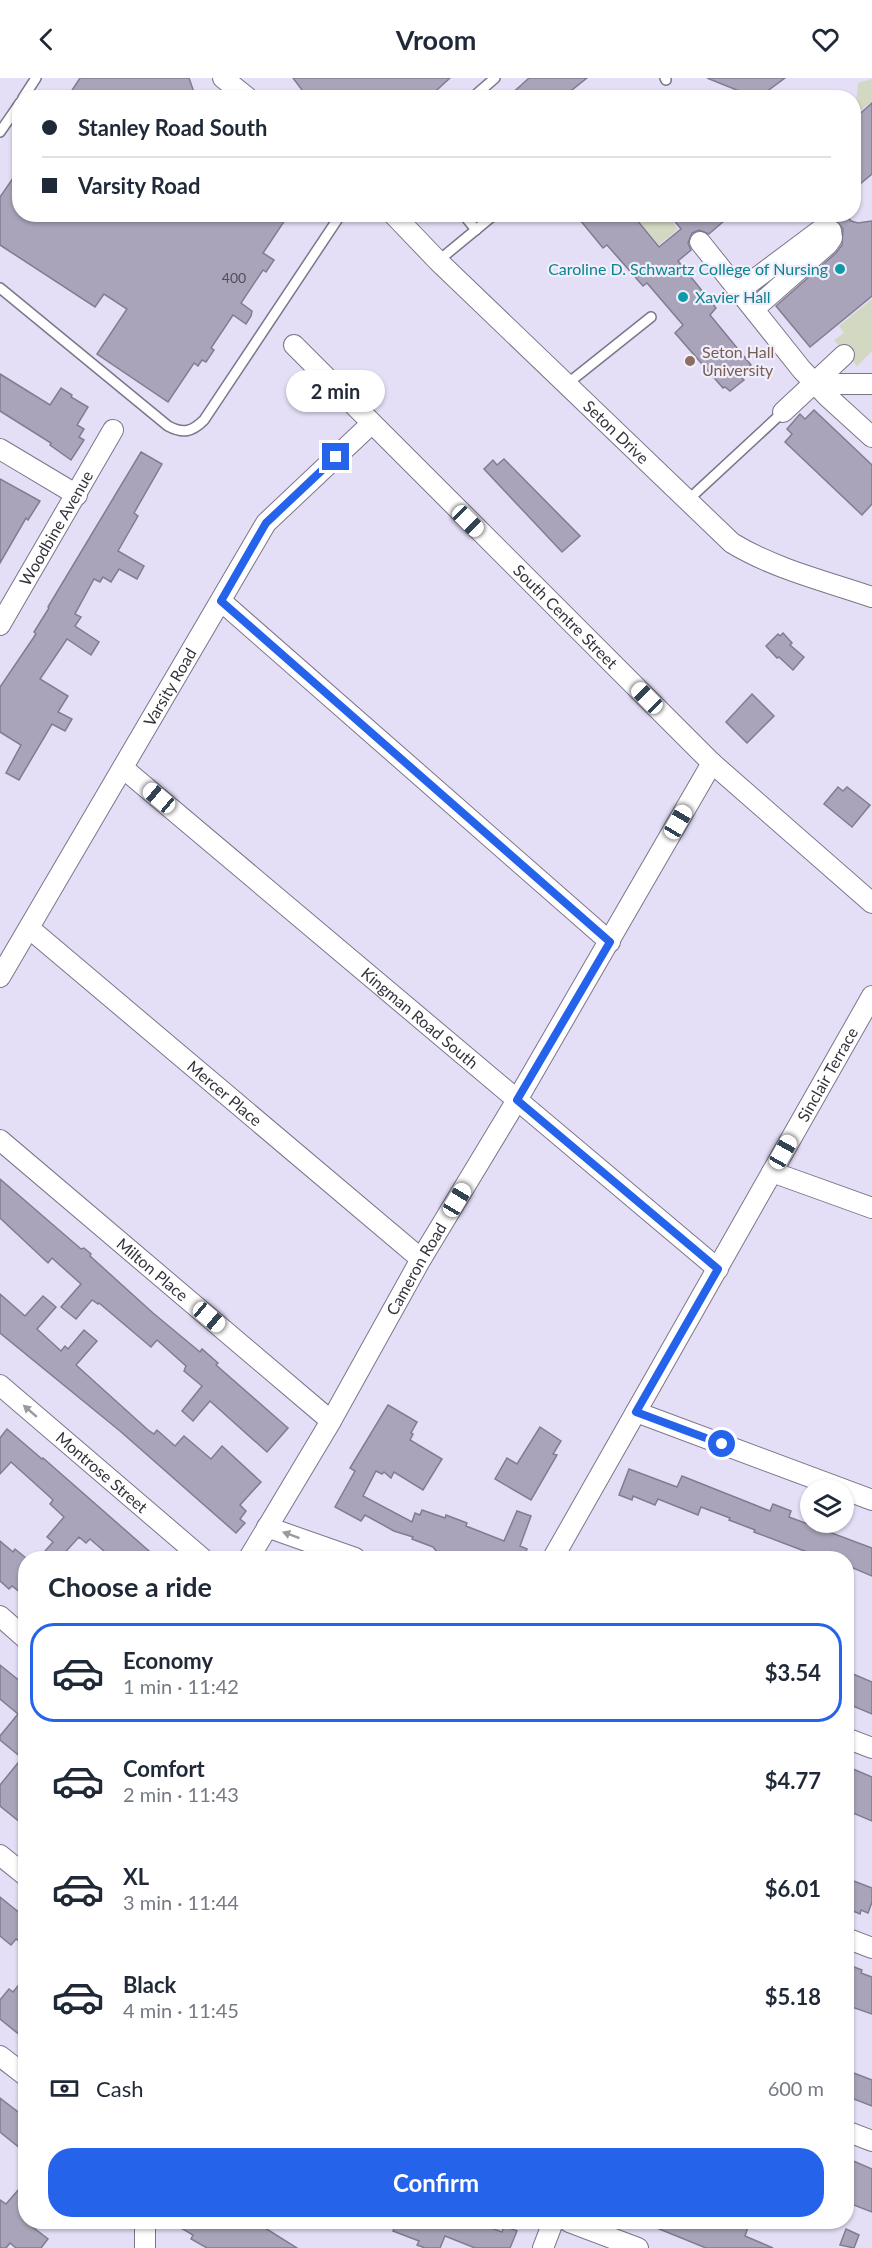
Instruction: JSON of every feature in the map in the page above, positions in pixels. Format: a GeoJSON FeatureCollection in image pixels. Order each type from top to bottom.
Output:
{"type":"FeatureCollection","features":[{"type":"Feature","properties":{"kind":"street"},"geometry":{"type":"LineString","coordinates":[[223,78],[239,90]]}},
{"type":"Feature","properties":{"kind":"street","name":"Seton Drive"},"geometry":{"type":"LineString","coordinates":[[401,222],[438,261],[732,543],[751,555],[872,597]]}},
{"type":"Feature","properties":{"kind":"street"},"geometry":{"type":"LineString","coordinates":[[739,291],[819,231],[827,229],[831,231],[832,238],[828,244],[754,309]]}},
{"type":"Feature","properties":{"kind":"street"},"geometry":{"type":"LineString","coordinates":[[700,242],[815,384],[870,432]]}},
{"type":"Feature","properties":{"kind":"street","name":"South Centre Street"},"geometry":{"type":"LineString","coordinates":[[294,345],[712,763],[872,903]]}},
{"type":"Feature","properties":{"kind":"street"},"geometry":{"type":"LineString","coordinates":[[783,412],[844,356]]}},
{"type":"Feature","properties":{"kind":"street"},"geometry":{"type":"LineString","coordinates":[[815,384],[872,384]]}},
{"type":"Feature","properties":{"kind":"street","name":"Varsity Road"},"geometry":{"type":"LineString","coordinates":[[0,977],[266,523],[371,424]]}},
{"type":"Feature","properties":{"kind":"street","name":"Woodbine Avenue"},"geometry":{"type":"LineString","coordinates":[[0,625],[113,430]]}},
{"type":"Feature","properties":{"kind":"street"},"geometry":{"type":"LineString","coordinates":[[0,449],[77,495]]}},
{"type":"Feature","properties":{"kind":"street"},"geometry":{"type":"LineString","coordinates":[[221,601],[610,942]]}},
{"type":"Feature","properties":{"kind":"street","name":"Cameron Road"},"geometry":{"type":"LineString","coordinates":[[253,1551],[332,1421],[421,1259],[610,942],[712,763]]}},
{"type":"Feature","properties":{"kind":"street","name":"Kingman Road South"},"geometry":{"type":"LineString","coordinates":[[123,768],[718,1269]]}},
{"type":"Feature","properties":{"kind":"street","name":"Mercer Place"},"geometry":{"type":"LineString","coordinates":[[29,928],[421,1259]]}},
{"type":"Feature","properties":{"kind":"street","name":"Sinclair Terrace"},"geometry":{"type":"LineString","coordinates":[[557,1551],[872,996]]}},
{"type":"Feature","properties":{"kind":"street","name":"Milton Place"},"geometry":{"type":"LineString","coordinates":[[0,1140],[332,1421]]}},
{"type":"Feature","properties":{"kind":"street"},"geometry":{"type":"LineString","coordinates":[[772,1172],[872,1209]]}},
{"type":"Feature","properties":{"kind":"street","name":"Montrose Street"},"geometry":{"type":"LineString","coordinates":[[0,1385],[194,1551]]}},
{"type":"Feature","properties":{"kind":"street"},"geometry":{"type":"LineString","coordinates":[[636,1412],[872,1500]]}},
{"type":"Feature","properties":{"kind":"street"},"geometry":{"type":"LineString","coordinates":[[267,1527],[335,1551]]}},
{"type":"Feature","properties":{"kind":"street"},"geometry":{"type":"LineString","coordinates":[[0,1616],[18,1632]]}},
{"type":"Feature","properties":{"kind":"street"},"geometry":{"type":"LineString","coordinates":[[854,1741],[872,1748]]}},
{"type":"Feature","properties":{"kind":"street"},"geometry":{"type":"LineString","coordinates":[[0,1855],[18,1870]]}},
{"type":"Feature","properties":{"kind":"street"},"geometry":{"type":"LineString","coordinates":[[854,1941],[872,1948]]}},
{"type":"Feature","properties":{"kind":"street"},"geometry":{"type":"LineString","coordinates":[[0,2056],[18,2070]]}},
{"type":"Feature","properties":{"kind":"street"},"geometry":{"type":"LineString","coordinates":[[854,2134],[872,2141]]}},
{"type":"Feature","properties":{"kind":"street"},"geometry":{"type":"LineString","coordinates":[[145,2229],[145,2248]]}},
{"type":"Feature","properties":{"kind":"street"},"geometry":{"type":"LineString","coordinates":[[543,2248],[550,2229]]}},
{"type":"Feature","properties":{"kind":"street"},"geometry":{"type":"LineString","coordinates":[[588,2229],[638,2248]]}},
{"type":"Feature","properties":{"kind":"lane"},"geometry":{"type":"LineString","coordinates":[[481,90],[495,78]]}},
{"type":"Feature","properties":{"kind":"lane"},"geometry":{"type":"LineString","coordinates":[[0,132],[12,115]]}},
{"type":"Feature","properties":{"kind":"lane"},"geometry":{"type":"LineString","coordinates":[[0,288],[168,426],[179,432],[187,432],[195,429],[204,420],[336,222]]}},
{"type":"Feature","properties":{"kind":"lane"},"geometry":{"type":"LineString","coordinates":[[470,222],[476,230]]}},
{"type":"Feature","properties":{"kind":"lane"},"geometry":{"type":"LineString","coordinates":[[438,261],[486,222]]}},
{"type":"Feature","properties":{"kind":"lane"},"geometry":{"type":"LineString","coordinates":[[567,384],[651,317]]}},
{"type":"Feature","properties":{"kind":"lane"},"geometry":{"type":"LineString","coordinates":[[688,500],[783,412]]}},
{"type":"Feature","properties":{"kind":"green space"},"geometry":{"type":"Polygon","coordinates":[[[872,79],[872,106],[870,103],[861,110],[861,90],[857,90],[858,83],[872,79]]]}},
{"type":"Feature","properties":{"kind":"green space"},"geometry":{"type":"Polygon","coordinates":[[[640,222],[672,222],[678,229],[659,245],[640,222]]]}},
{"type":"Feature","properties":{"kind":"green space"},"geometry":{"type":"Polygon","coordinates":[[[872,299],[872,351],[857,366],[834,340],[844,333],[839,326],[872,299]]]}},
{"type":"Feature","properties":{"kind":"building"},"geometry":{"type":"Polygon","coordinates":[[[80,78],[189,78],[193,90],[72,90],[80,78]]]}},
{"type":"Feature","properties":{"kind":"building"},"geometry":{"type":"Polygon","coordinates":[[[293,78],[450,78],[437,90],[302,90],[293,78]]]}},
{"type":"Feature","properties":{"kind":"building"},"geometry":{"type":"Polygon","coordinates":[[[529,78],[587,78],[572,90],[516,90],[529,78]]]}},
{"type":"Feature","properties":{"kind":"building"},"geometry":{"type":"Polygon","coordinates":[[[707,78],[785,78],[769,90],[737,90],[707,78]]]}},
{"type":"Feature","properties":{"kind":"building"},"geometry":{"type":"Polygon","coordinates":[[[872,103],[872,174],[861,183],[861,113],[872,103]]]}},
{"type":"Feature","properties":{"kind":"building"},"geometry":{"type":"Polygon","coordinates":[[[12,180],[12,222],[284,222],[263,253],[274,260],[266,272],[263,270],[241,303],[252,311],[246,324],[233,315],[211,348],[214,350],[206,362],[202,360],[198,366],[194,363],[168,402],[97,354],[127,309],[104,294],[95,307],[0,245],[0,197],[12,180]]]}},
{"type":"Feature","properties":{"kind":"building","name":"Caroline D. Schwartz College of Nursing"},"geometry":{"type":"Polygon","coordinates":[[[872,221],[872,296],[810,347],[776,306],[836,253],[842,245],[843,229],[837,222],[872,221]]]}},
{"type":"Feature","properties":{"kind":"building","name":"Xavier Hall"},"geometry":{"type":"Polygon","coordinates":[[[582,222],[639,222],[659,247],[681,229],[675,222],[723,222],[709,234],[699,230],[692,233],[688,243],[691,250],[678,261],[716,308],[710,315],[751,365],[739,375],[744,380],[730,391],[723,388],[675,333],[683,325],[647,283],[643,286],[607,245],[603,248],[582,222]]]}},
{"type":"Feature","properties":{"kind":"building"},"geometry":{"type":"Polygon","coordinates":[[[0,374],[50,405],[61,388],[88,407],[77,425],[84,429],[79,437],[84,440],[71,460],[50,445],[51,443],[0,411],[0,374]]]}},
{"type":"Feature","properties":{"kind":"building"},"geometry":{"type":"Polygon","coordinates":[[[814,410],[872,465],[872,504],[862,515],[785,442],[792,434],[787,429],[800,414],[805,419],[814,410]]]}},
{"type":"Feature","properties":{"kind":"building"},"geometry":{"type":"Polygon","coordinates":[[[141,452],[162,464],[134,513],[138,516],[118,551],[144,566],[137,579],[119,569],[111,582],[103,577],[100,582],[94,579],[75,614],[81,617],[75,626],[99,642],[91,655],[67,639],[40,679],[68,696],[58,712],[72,719],[65,731],[52,724],[19,780],[6,773],[21,745],[0,732],[0,687],[36,634],[34,632],[48,607],[141,452]]]}},
{"type":"Feature","properties":{"kind":"building"},"geometry":{"type":"Polygon","coordinates":[[[504,459],[580,536],[562,552],[484,469],[493,460],[497,465],[504,459]]]}},
{"type":"Feature","properties":{"kind":"building"},"geometry":{"type":"Polygon","coordinates":[[[0,479],[40,501],[28,520],[26,518],[0,563],[0,479]]]}},
{"type":"Feature","properties":{"kind":"building"},"geometry":{"type":"Polygon","coordinates":[[[783,633],[792,643],[790,645],[804,657],[793,670],[766,646],[778,634],[780,636],[783,633]]]}},
{"type":"Feature","properties":{"kind":"building"},"geometry":{"type":"Polygon","coordinates":[[[752,694],[774,716],[747,743],[726,722],[752,694]]]}},
{"type":"Feature","properties":{"kind":"building"},"geometry":{"type":"Polygon","coordinates":[[[838,787],[843,791],[847,787],[870,805],[852,827],[824,804],[838,787]]]}},
{"type":"Feature","properties":{"kind":"building"},"geometry":{"type":"Polygon","coordinates":[[[0,1179],[81,1249],[84,1248],[91,1254],[90,1256],[153,1313],[200,1352],[202,1349],[218,1363],[216,1365],[288,1428],[267,1452],[210,1401],[193,1421],[182,1411],[202,1386],[184,1371],[186,1366],[157,1340],[151,1347],[99,1303],[92,1300],[76,1319],[61,1307],[81,1284],[52,1258],[48,1263],[0,1218],[0,1179]]]}},
{"type":"Feature","properties":{"kind":"building"},"geometry":{"type":"Polygon","coordinates":[[[0,1294],[25,1316],[43,1296],[56,1307],[37,1329],[61,1351],[65,1346],[68,1349],[84,1330],[97,1341],[76,1365],[148,1430],[154,1434],[157,1430],[175,1446],[184,1436],[211,1459],[222,1446],[261,1482],[240,1505],[246,1511],[240,1519],[245,1523],[236,1533],[120,1431],[0,1333],[0,1294]]]}},
{"type":"Feature","properties":{"kind":"building"},"geometry":{"type":"Polygon","coordinates":[[[388,1405],[417,1422],[410,1440],[442,1459],[423,1490],[394,1472],[391,1478],[384,1472],[382,1474],[376,1471],[363,1496],[412,1522],[415,1513],[420,1515],[422,1510],[445,1518],[446,1515],[467,1523],[466,1526],[504,1541],[517,1511],[531,1516],[520,1546],[527,1549],[526,1551],[436,1551],[433,1547],[394,1531],[365,1515],[361,1521],[335,1507],[355,1471],[350,1468],[388,1405]]]}},
{"type":"Feature","properties":{"kind":"building"},"geometry":{"type":"Polygon","coordinates":[[[540,1427],[561,1441],[553,1454],[557,1455],[531,1500],[495,1479],[507,1458],[517,1464],[540,1427]]]}},
{"type":"Feature","properties":{"kind":"building"},"geometry":{"type":"Polygon","coordinates":[[[7,1429],[149,1551],[104,1551],[90,1539],[86,1543],[79,1537],[66,1551],[45,1551],[53,1542],[47,1537],[64,1517],[50,1504],[53,1500],[11,1462],[0,1474],[0,1438],[7,1429]]]}},
{"type":"Feature","properties":{"kind":"building"},"geometry":{"type":"Polygon","coordinates":[[[629,1469],[677,1487],[682,1476],[770,1511],[773,1504],[791,1511],[789,1517],[800,1521],[800,1533],[832,1533],[872,1548],[872,1576],[854,1568],[854,1551],[804,1551],[754,1532],[755,1530],[729,1520],[730,1518],[701,1507],[698,1515],[658,1499],[655,1505],[633,1496],[632,1500],[619,1495],[629,1469]]]}},
{"type":"Feature","properties":{"kind":"building"},"geometry":{"type":"Polygon","coordinates":[[[0,1541],[13,1552],[15,1549],[18,1551],[18,1591],[12,1586],[9,1589],[0,1581],[0,1541]]]}},
{"type":"Feature","properties":{"kind":"building"},"geometry":{"type":"Polygon","coordinates":[[[0,1665],[18,1680],[18,1714],[0,1699],[0,1665]]]}},
{"type":"Feature","properties":{"kind":"building"},"geometry":{"type":"Polygon","coordinates":[[[854,1674],[872,1682],[872,1714],[854,1706],[854,1674]]]}},
{"type":"Feature","properties":{"kind":"building"},"geometry":{"type":"Polygon","coordinates":[[[18,1714],[18,1755],[0,1740],[0,1736],[18,1714]]]}},
{"type":"Feature","properties":{"kind":"building"},"geometry":{"type":"Polygon","coordinates":[[[18,1763],[18,1821],[0,1806],[0,1785],[18,1763]]]}},
{"type":"Feature","properties":{"kind":"building"},"geometry":{"type":"Polygon","coordinates":[[[854,1769],[872,1777],[872,1821],[854,1813],[854,1769]]]}},
{"type":"Feature","properties":{"kind":"building"},"geometry":{"type":"Polygon","coordinates":[[[854,1881],[872,1888],[872,1902],[868,1913],[861,1910],[860,1914],[854,1911],[854,1881]]]}},
{"type":"Feature","properties":{"kind":"building"},"geometry":{"type":"Polygon","coordinates":[[[0,1897],[18,1912],[18,1940],[16,1939],[11,1945],[0,1936],[0,1897]]]}},
{"type":"Feature","properties":{"kind":"building"},"geometry":{"type":"Polygon","coordinates":[[[854,1967],[862,1970],[861,1973],[872,1977],[872,2014],[854,2008],[854,1967]]]}},
{"type":"Feature","properties":{"kind":"building"},"geometry":{"type":"Polygon","coordinates":[[[18,1986],[18,2034],[0,2019],[0,2000],[9,1989],[13,1992],[18,1986]]]}},
{"type":"Feature","properties":{"kind":"building"},"geometry":{"type":"Polygon","coordinates":[[[854,2073],[872,2080],[872,2106],[854,2099],[854,2073]]]}},
{"type":"Feature","properties":{"kind":"building"},"geometry":{"type":"Polygon","coordinates":[[[0,2098],[18,2112],[18,2147],[0,2132],[0,2098]]]}},
{"type":"Feature","properties":{"kind":"building"},"geometry":{"type":"Polygon","coordinates":[[[854,2161],[872,2169],[872,2212],[854,2205],[854,2161]]]}},
{"type":"Feature","properties":{"kind":"building"},"geometry":{"type":"Polygon","coordinates":[[[18,2190],[18,2229],[35,2229],[48,2239],[41,2248],[16,2248],[10,2243],[6,2248],[0,2248],[0,2200],[6,2204],[18,2190]]]}},
{"type":"Feature","properties":{"kind":"building"},"geometry":{"type":"Polygon","coordinates":[[[183,2229],[267,2229],[297,2248],[207,2248],[191,2239],[193,2235],[183,2229]]]}},
{"type":"Feature","properties":{"kind":"building"},"geometry":{"type":"Polygon","coordinates":[[[394,2229],[494,2229],[502,2232],[503,2229],[512,2229],[517,2231],[510,2248],[475,2248],[445,2236],[440,2248],[425,2248],[417,2245],[419,2241],[393,2231],[394,2229]]]}},
{"type":"Feature","properties":{"kind":"building"},"geometry":{"type":"Polygon","coordinates":[[[659,2229],[747,2229],[745,2236],[773,2248],[706,2248],[659,2229]]]}},
{"type":"Feature","properties":{"kind":"building"},"geometry":{"type":"Polygon","coordinates":[[[846,2229],[859,2235],[854,2248],[840,2245],[846,2229]]]}},
{"type":"Feature","properties":{"kind":"place","name":"Caroline D. Schwartz College of Nursing"},"geometry":{"type":"Point","coordinates":[840,269]}},
{"type":"Feature","properties":{"kind":"place","name":"Xavier Hall"},"geometry":{"type":"Point","coordinates":[683,297]}},
{"type":"Feature","properties":{"kind":"place","name":"Seton Hall University"},"geometry":{"type":"Point","coordinates":[690,361]}},
{"type":"Feature","properties":{"kind":"route"},"geometry":{"type":"LineString","coordinates":[[336,457],[266,523],[221,601],[610,942],[517,1100],[718,1269],[636,1412],[722,1444]]}}]}
